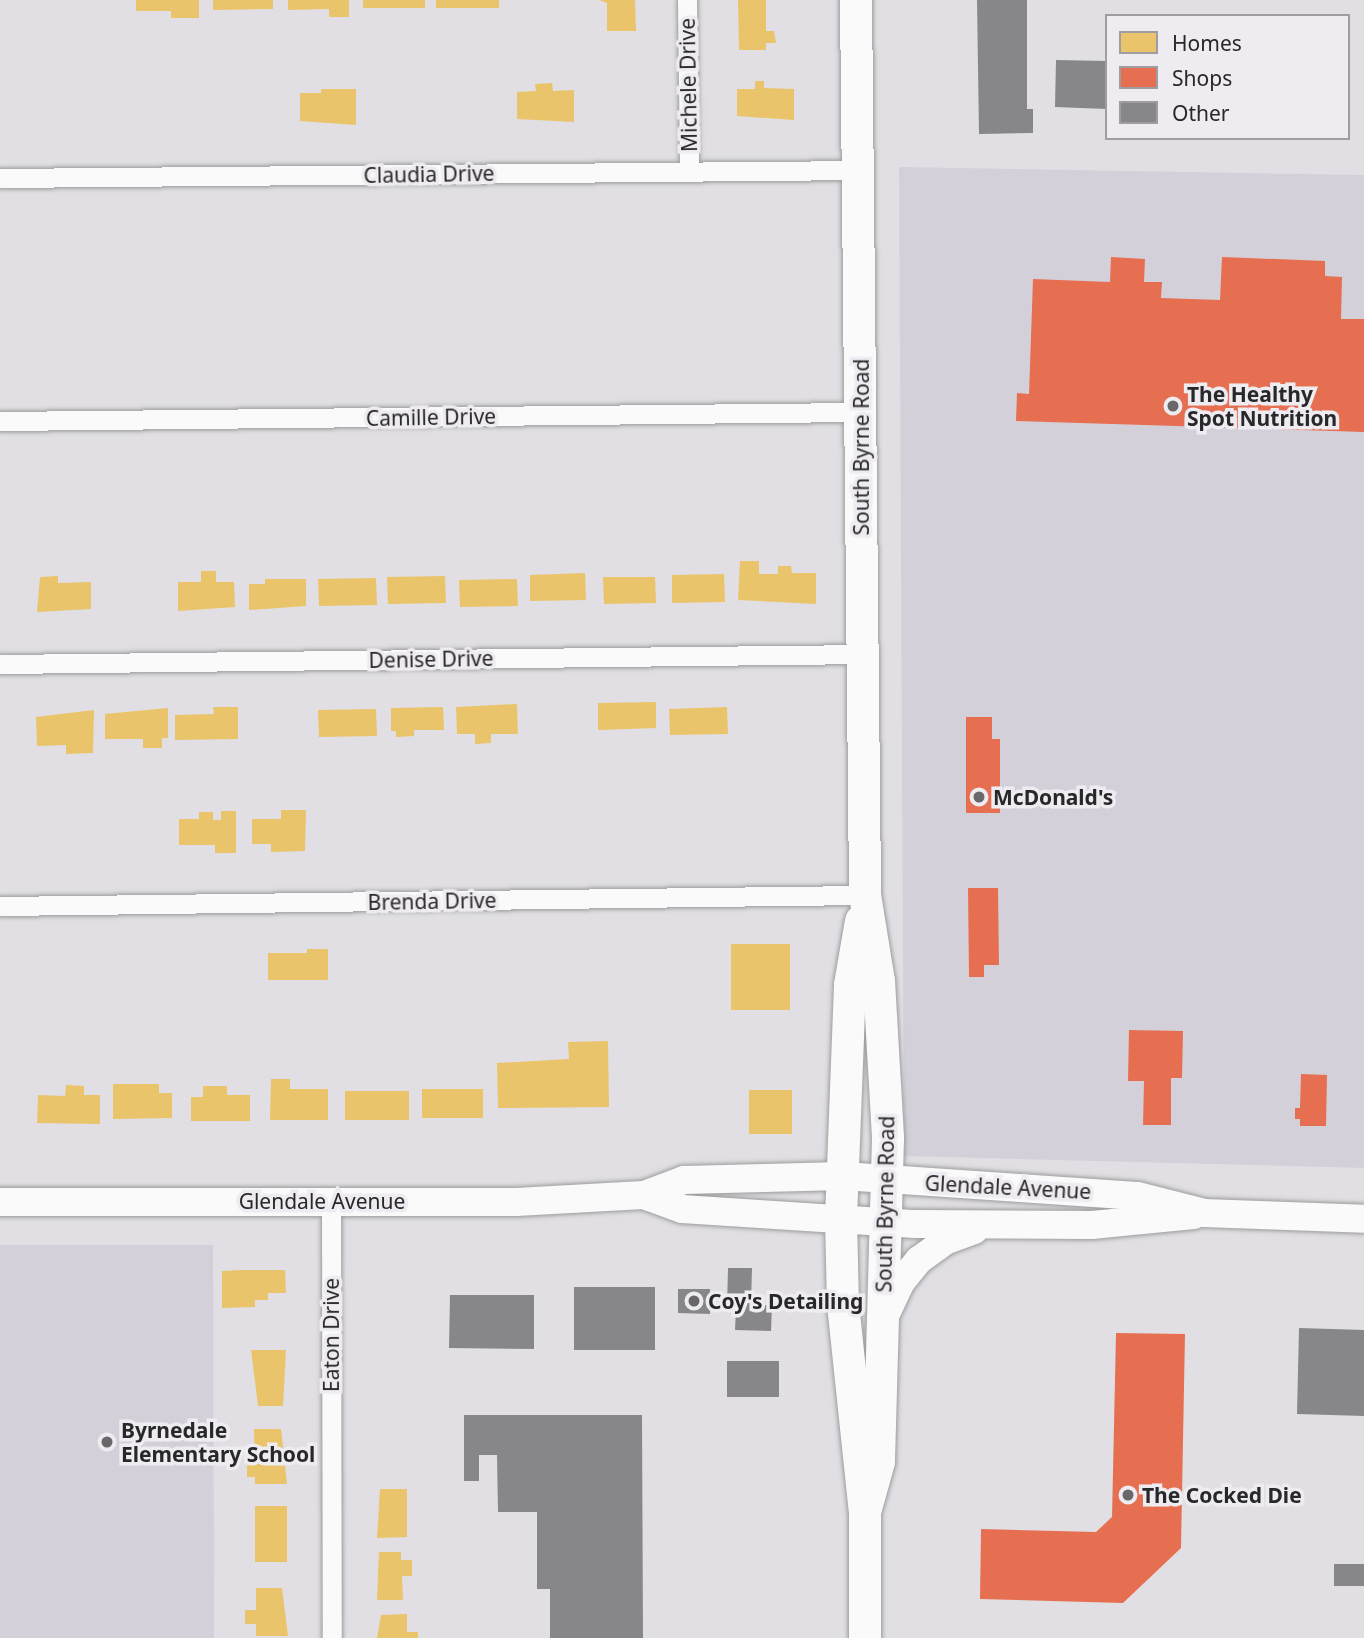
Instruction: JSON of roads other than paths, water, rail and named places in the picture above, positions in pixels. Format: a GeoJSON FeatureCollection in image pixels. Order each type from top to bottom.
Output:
{"type":"FeatureCollection","features":[{"type":"Feature","properties":{"kind":"main road","name":"South Byrne Road"},"geometry":{"type":"LineString","coordinates":[[856,0],[862,412],[864,895],[850,985],[841,1218],[843,1304],[865,1512],[865,1638]]}},
{"type":"Feature","properties":{"kind":"main road","name":"South Byrne Road"},"geometry":{"type":"LineString","coordinates":[[864,895],[879,981],[887,1179],[879,1462],[865,1512]]}},
{"type":"Feature","properties":{"kind":"main road","name":"Glendale Avenue"},"geometry":{"type":"LineString","coordinates":[[0,1202],[516,1202],[644,1195],[684,1181],[843,1176],[1138,1196],[1204,1213]]}},
{"type":"Feature","properties":{"kind":"main road","name":"Glendale Avenue"},"geometry":{"type":"LineString","coordinates":[[644,1195],[682,1209],[885,1222],[990,1225],[1138,1223],[1204,1213],[1364,1219]]}},
{"type":"Feature","properties":{"kind":"main road"},"geometry":{"type":"LineString","coordinates":[[882,1322],[901,1282],[919,1261],[947,1240],[990,1225]]}},
{"type":"Feature","properties":{"kind":"street","name":"Michele Drive"},"geometry":{"type":"LineString","coordinates":[[687,0],[688,171]]}},
{"type":"Feature","properties":{"kind":"street","name":"Claudia Drive"},"geometry":{"type":"LineString","coordinates":[[0,178],[858,170]]}},
{"type":"Feature","properties":{"kind":"street","name":"Camille Drive"},"geometry":{"type":"LineString","coordinates":[[0,421],[862,412]]}},
{"type":"Feature","properties":{"kind":"street","name":"Denise Drive"},"geometry":{"type":"LineString","coordinates":[[0,664],[862,654]]}},
{"type":"Feature","properties":{"kind":"street","name":"Brenda Drive"},"geometry":{"type":"LineString","coordinates":[[0,906],[864,895]]}},
{"type":"Feature","properties":{"kind":"street","name":"Eaton Drive"},"geometry":{"type":"LineString","coordinates":[[331,1201],[332,1638]]}},
{"type":"Feature","properties":{"kind":"place","name":"The Healthy Spot Nutrition"},"geometry":{"type":"Point","coordinates":[1173,406]}},
{"type":"Feature","properties":{"kind":"place","name":"McDonald's"},"geometry":{"type":"Point","coordinates":[979,797]}},
{"type":"Feature","properties":{"kind":"place","name":"Coy's Detailing"},"geometry":{"type":"Point","coordinates":[694,1301]}},
{"type":"Feature","properties":{"kind":"place","name":"Byrnedale Elementary School"},"geometry":{"type":"Point","coordinates":[107,1442]}},
{"type":"Feature","properties":{"kind":"place","name":"The Cocked Die"},"geometry":{"type":"Point","coordinates":[1128,1495]}}]}
